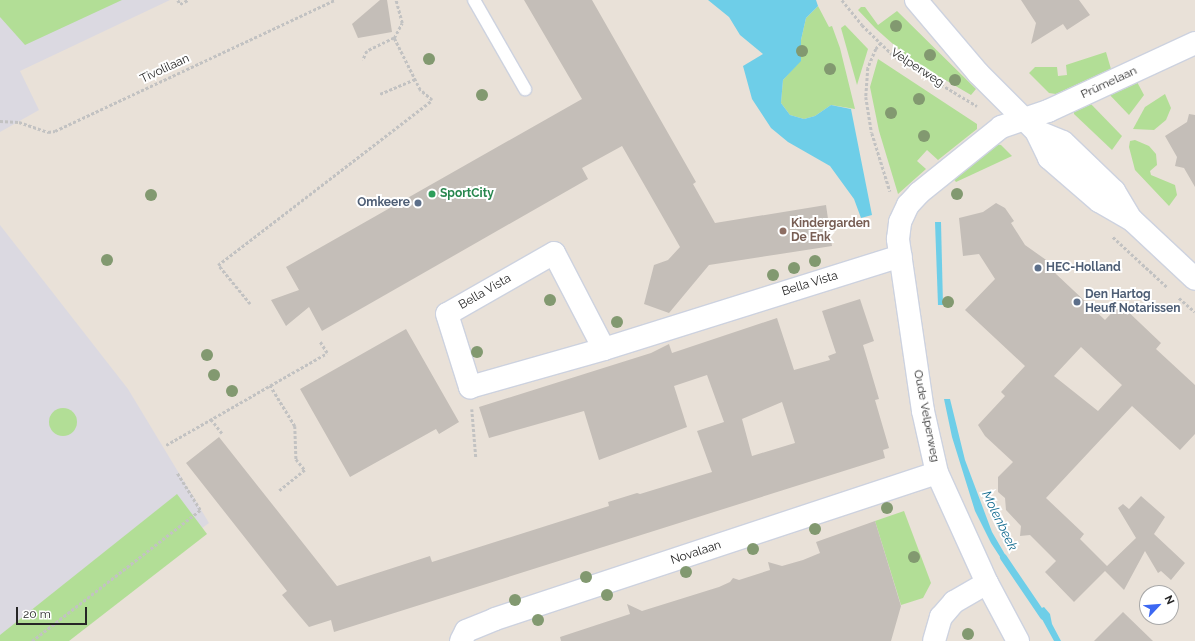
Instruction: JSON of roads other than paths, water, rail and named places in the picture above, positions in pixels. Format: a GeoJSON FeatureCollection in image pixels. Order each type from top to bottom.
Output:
{"type":"FeatureCollection","features":[{"type":"Feature","properties":{"kind":"street"},"geometry":{"type":"LineString","coordinates":[[916,0],[978,73],[1029,125],[1049,158],[1099,201],[1132,220],[1195,279]]}},
{"type":"Feature","properties":{"kind":"street","name":"Prümelaan"},"geometry":{"type":"LineString","coordinates":[[1029,125],[1048,111],[1195,43]]}},
{"type":"Feature","properties":{"kind":"street","name":"Oude Velperweg"},"geometry":{"type":"LineString","coordinates":[[1018,641],[987,583],[938,473],[923,411],[901,256],[900,222],[908,205],[920,192],[1001,127],[1029,125]]}},
{"type":"Feature","properties":{"kind":"street","name":"Bella Vista"},"geometry":{"type":"LineString","coordinates":[[604,349],[554,253],[447,314],[470,387],[604,349],[901,256]]}},
{"type":"Feature","properties":{"kind":"street","name":"Novalaan"},"geometry":{"type":"LineString","coordinates":[[461,641],[466,631],[495,619],[938,473]]}},
{"type":"Feature","properties":{"kind":"street"},"geometry":{"type":"LineString","coordinates":[[934,641],[941,617],[954,602],[987,583]]}},
{"type":"Feature","properties":{"kind":"lane"},"geometry":{"type":"LineString","coordinates":[[474,0],[524,89]]}},
{"type":"Feature","properties":{"kind":"water"},"geometry":{"type":"Polygon","coordinates":[[[708,0],[816,0],[818,6],[806,18],[801,40],[801,61],[783,80],[781,103],[790,115],[804,119],[815,116],[831,105],[851,109],[872,215],[861,218],[854,199],[830,166],[788,142],[771,128],[752,99],[743,66],[763,54],[740,35],[729,17],[708,0]]]}},
{"type":"Feature","properties":{"kind":"water"},"geometry":{"type":"Polygon","coordinates":[[[935,222],[941,222],[943,305],[938,305],[935,222]]]}},
{"type":"Feature","properties":{"kind":"water"},"geometry":{"type":"Polygon","coordinates":[[[944,399],[950,399],[965,460],[992,532],[1010,563],[1006,566],[991,543],[975,511],[952,437],[944,399]]]}},
{"type":"Feature","properties":{"kind":"water"},"geometry":{"type":"Polygon","coordinates":[[[1044,607],[1050,614],[1052,624],[1061,641],[1054,641],[1037,610],[1044,607]]]}},
{"type":"Feature","properties":{"kind":"waterway","name":"Molenbeek"},"geometry":{"type":"LineString","coordinates":[[1003,557],[1043,616]]}},
{"type":"Feature","properties":{"kind":"place","name":"SportCity"},"geometry":{"type":"Point","coordinates":[432,194]}},
{"type":"Feature","properties":{"kind":"place","name":"Omkeere"},"geometry":{"type":"Point","coordinates":[418,203]}},
{"type":"Feature","properties":{"kind":"place","name":"Kindergarden De Enk"},"geometry":{"type":"Point","coordinates":[783,231]}},
{"type":"Feature","properties":{"kind":"place","name":"HEC-Holland"},"geometry":{"type":"Point","coordinates":[1038,268]}},
{"type":"Feature","properties":{"kind":"place","name":"Den Hartog Heuff Notarissen"},"geometry":{"type":"Point","coordinates":[1077,302]}}]}
